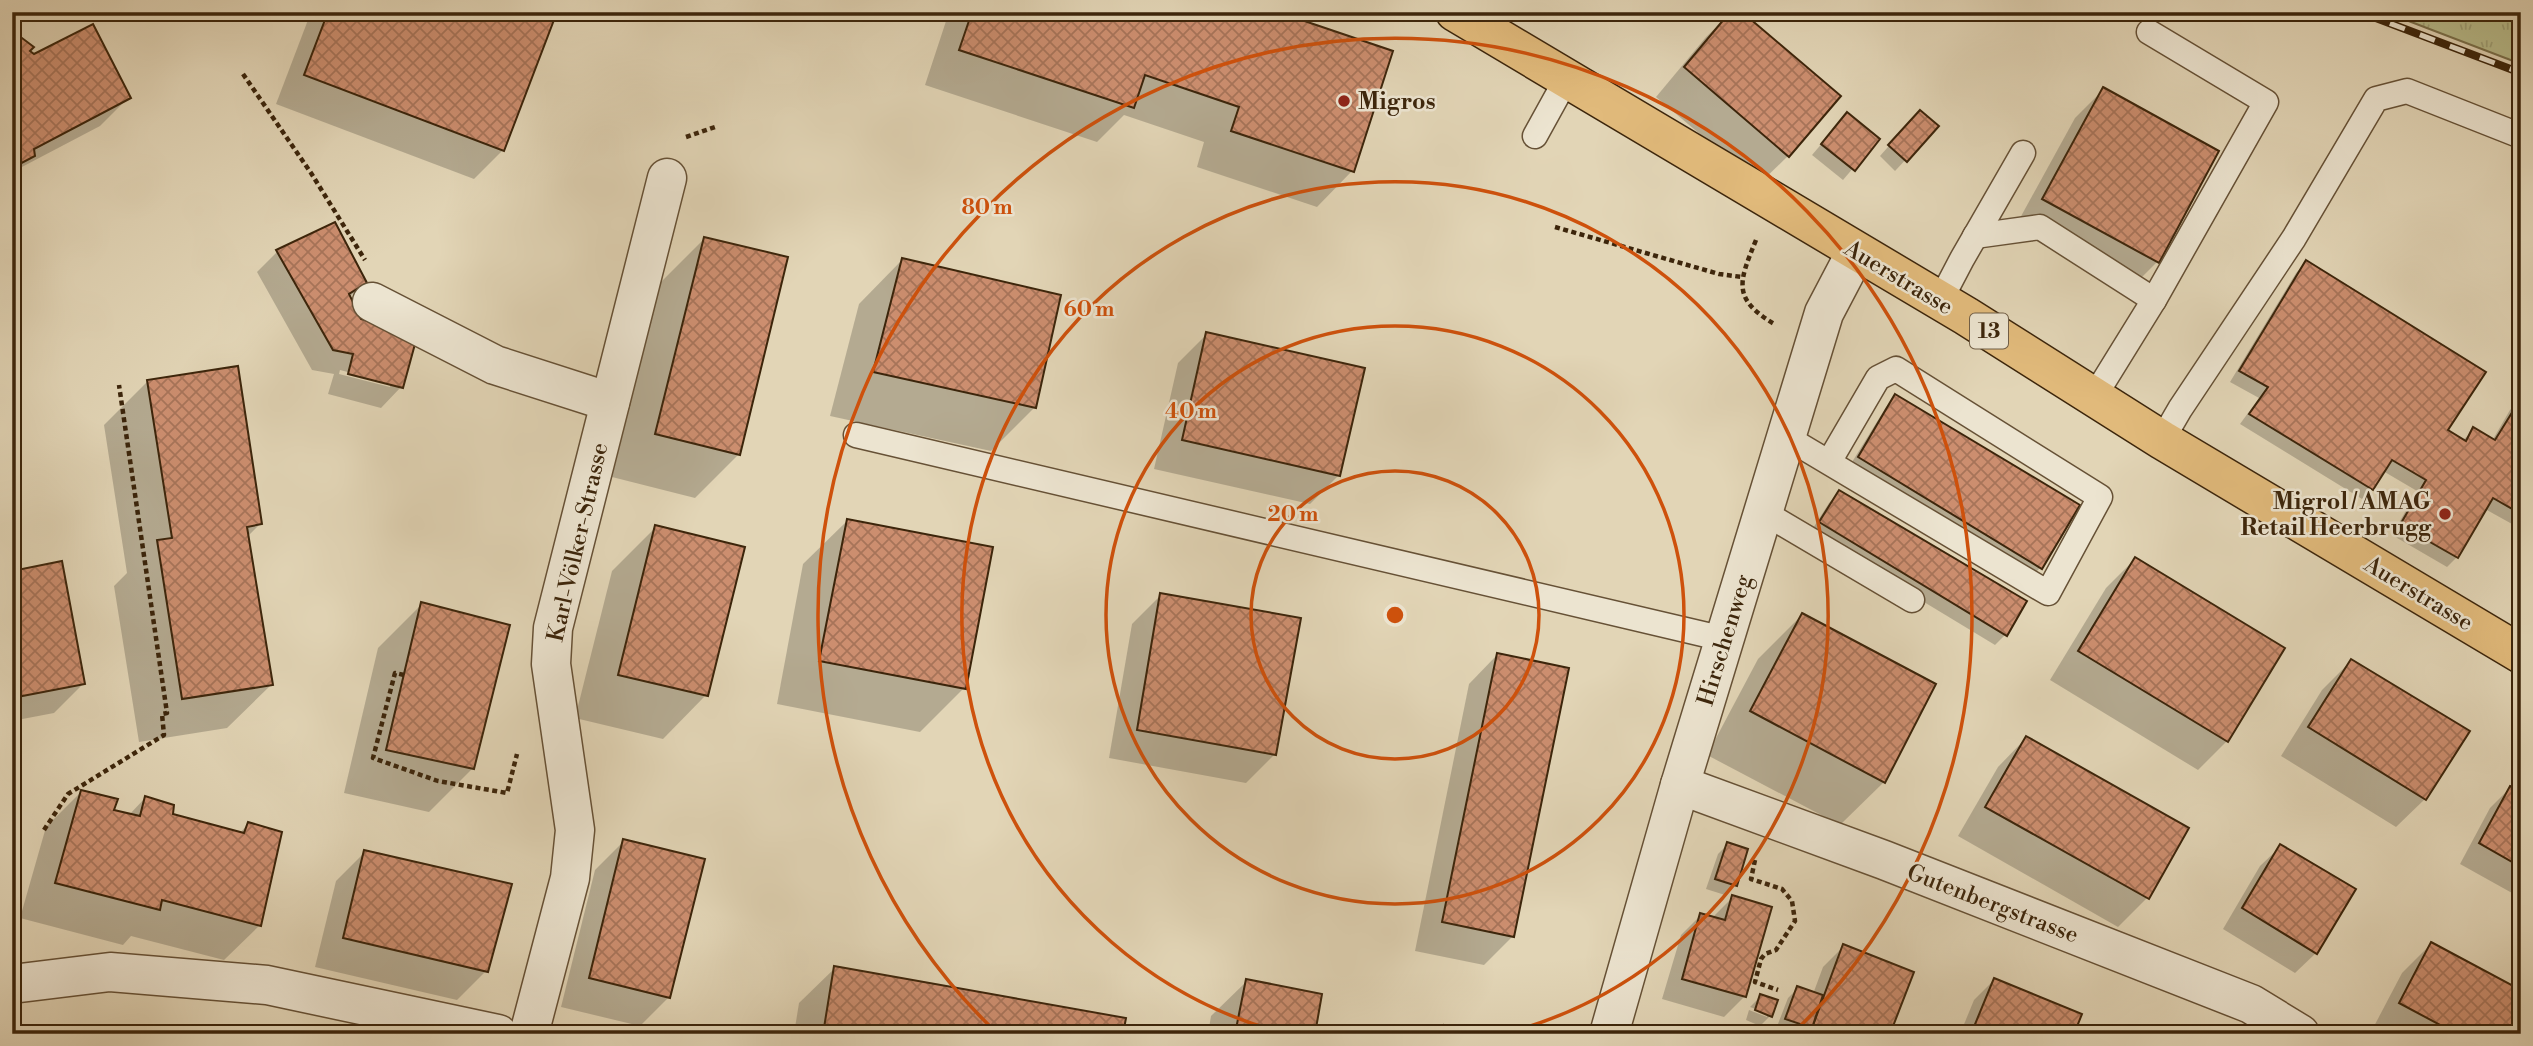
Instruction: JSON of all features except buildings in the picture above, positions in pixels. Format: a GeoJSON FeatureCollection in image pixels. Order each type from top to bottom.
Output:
{"type":"FeatureCollection","features":[{"type":"Feature","properties":{"kind":"main road","name":"Auerstrasse"},"geometry":{"type":"LineString","coordinates":[[1455,12],[1940,301],[2162,440],[2521,654]]}},
{"type":"Feature","properties":{"kind":"street","name":"Karl-Völker-Strasse"},"geometry":{"type":"LineString","coordinates":[[529,1034],[570,878],[575,830],[551,664],[553,628],[667,178]]}},
{"type":"Feature","properties":{"kind":"street","name":"Hirschenweg"},"geometry":{"type":"LineString","coordinates":[[1609,1034],[1680,785],[1824,313],[1856,252]]}},
{"type":"Feature","properties":{"kind":"street"},"geometry":{"type":"LineString","coordinates":[[372,302],[495,365],[610,402]]}},
{"type":"Feature","properties":{"kind":"street","name":"Gutenbergstrasse"},"geometry":{"type":"LineString","coordinates":[[1680,785],[2251,1004],[2300,1034]]}},
{"type":"Feature","properties":{"kind":"street"},"geometry":{"type":"LineString","coordinates":[[12,984],[110,972],[267,985],[498,1034]]}},
{"type":"Feature","properties":{"kind":"lane"},"geometry":{"type":"LineString","coordinates":[[2094,397],[2154,300],[2266,102],[2149,33]]}},
{"type":"Feature","properties":{"kind":"lane"},"geometry":{"type":"LineString","coordinates":[[1535,136],[1567,78]]}},
{"type":"Feature","properties":{"kind":"lane"},"geometry":{"type":"LineString","coordinates":[[2162,440],[2294,238],[2376,99],[2407,91],[2521,136]]}},
{"type":"Feature","properties":{"kind":"lane"},"geometry":{"type":"LineString","coordinates":[[1940,301],[2023,153]]}},
{"type":"Feature","properties":{"kind":"lane"},"geometry":{"type":"LineString","coordinates":[[1975,236],[2040,226],[2154,300]]}},
{"type":"Feature","properties":{"kind":"lane"},"geometry":{"type":"LineString","coordinates":[[1786,437],[2048,593],[2100,497],[1896,369],[1878,378],[1829,462]]}},
{"type":"Feature","properties":{"kind":"lane"},"geometry":{"type":"LineString","coordinates":[[856,435],[1724,639]]}},
{"type":"Feature","properties":{"kind":"lane"},"geometry":{"type":"LineString","coordinates":[[1763,512],[1912,600]]}},
{"type":"Feature","properties":{"kind":"path"},"geometry":{"type":"LineString","coordinates":[[243,74],[311,173],[370,267],[372,302]]}},
{"type":"Feature","properties":{"kind":"path"},"geometry":{"type":"LineString","coordinates":[[1555,227],[1719,274],[1742,277]]}},
{"type":"Feature","properties":{"kind":"path"},"geometry":{"type":"LineString","coordinates":[[1758,234],[1742,277],[1742,288],[1756,314],[1777,326]]}},
{"type":"Feature","properties":{"kind":"path"},"geometry":{"type":"LineString","coordinates":[[44,830],[68,794],[164,736],[162,714],[167,713],[119,385]]}},
{"type":"Feature","properties":{"kind":"path"},"geometry":{"type":"LineString","coordinates":[[404,675],[395,673],[373,758],[438,781],[507,793],[526,723],[562,734]]}},
{"type":"Feature","properties":{"kind":"path"},"geometry":{"type":"LineString","coordinates":[[1779,990],[1755,982],[1761,959],[1765,954],[1776,950],[1795,920],[1792,901],[1782,889],[1751,879],[1756,855],[1780,822]]}},
{"type":"Feature","properties":{"kind":"green space"},"geometry":{"type":"Polygon","coordinates":[[[2385,12],[2504,12],[2521,18],[2521,64],[2385,12]]]}},
{"type":"Feature","properties":{"kind":"railway"},"geometry":{"type":"LineString","coordinates":[[2360,12],[2521,73]]}},
{"type":"Feature","properties":{"kind":"place","name":"Migros"},"geometry":{"type":"Point","coordinates":[1344,101]}},
{"type":"Feature","properties":{"kind":"place","name":"Migrol / AMAG Retail Heerbrugg"},"geometry":{"type":"Point","coordinates":[2445,514]}}]}
